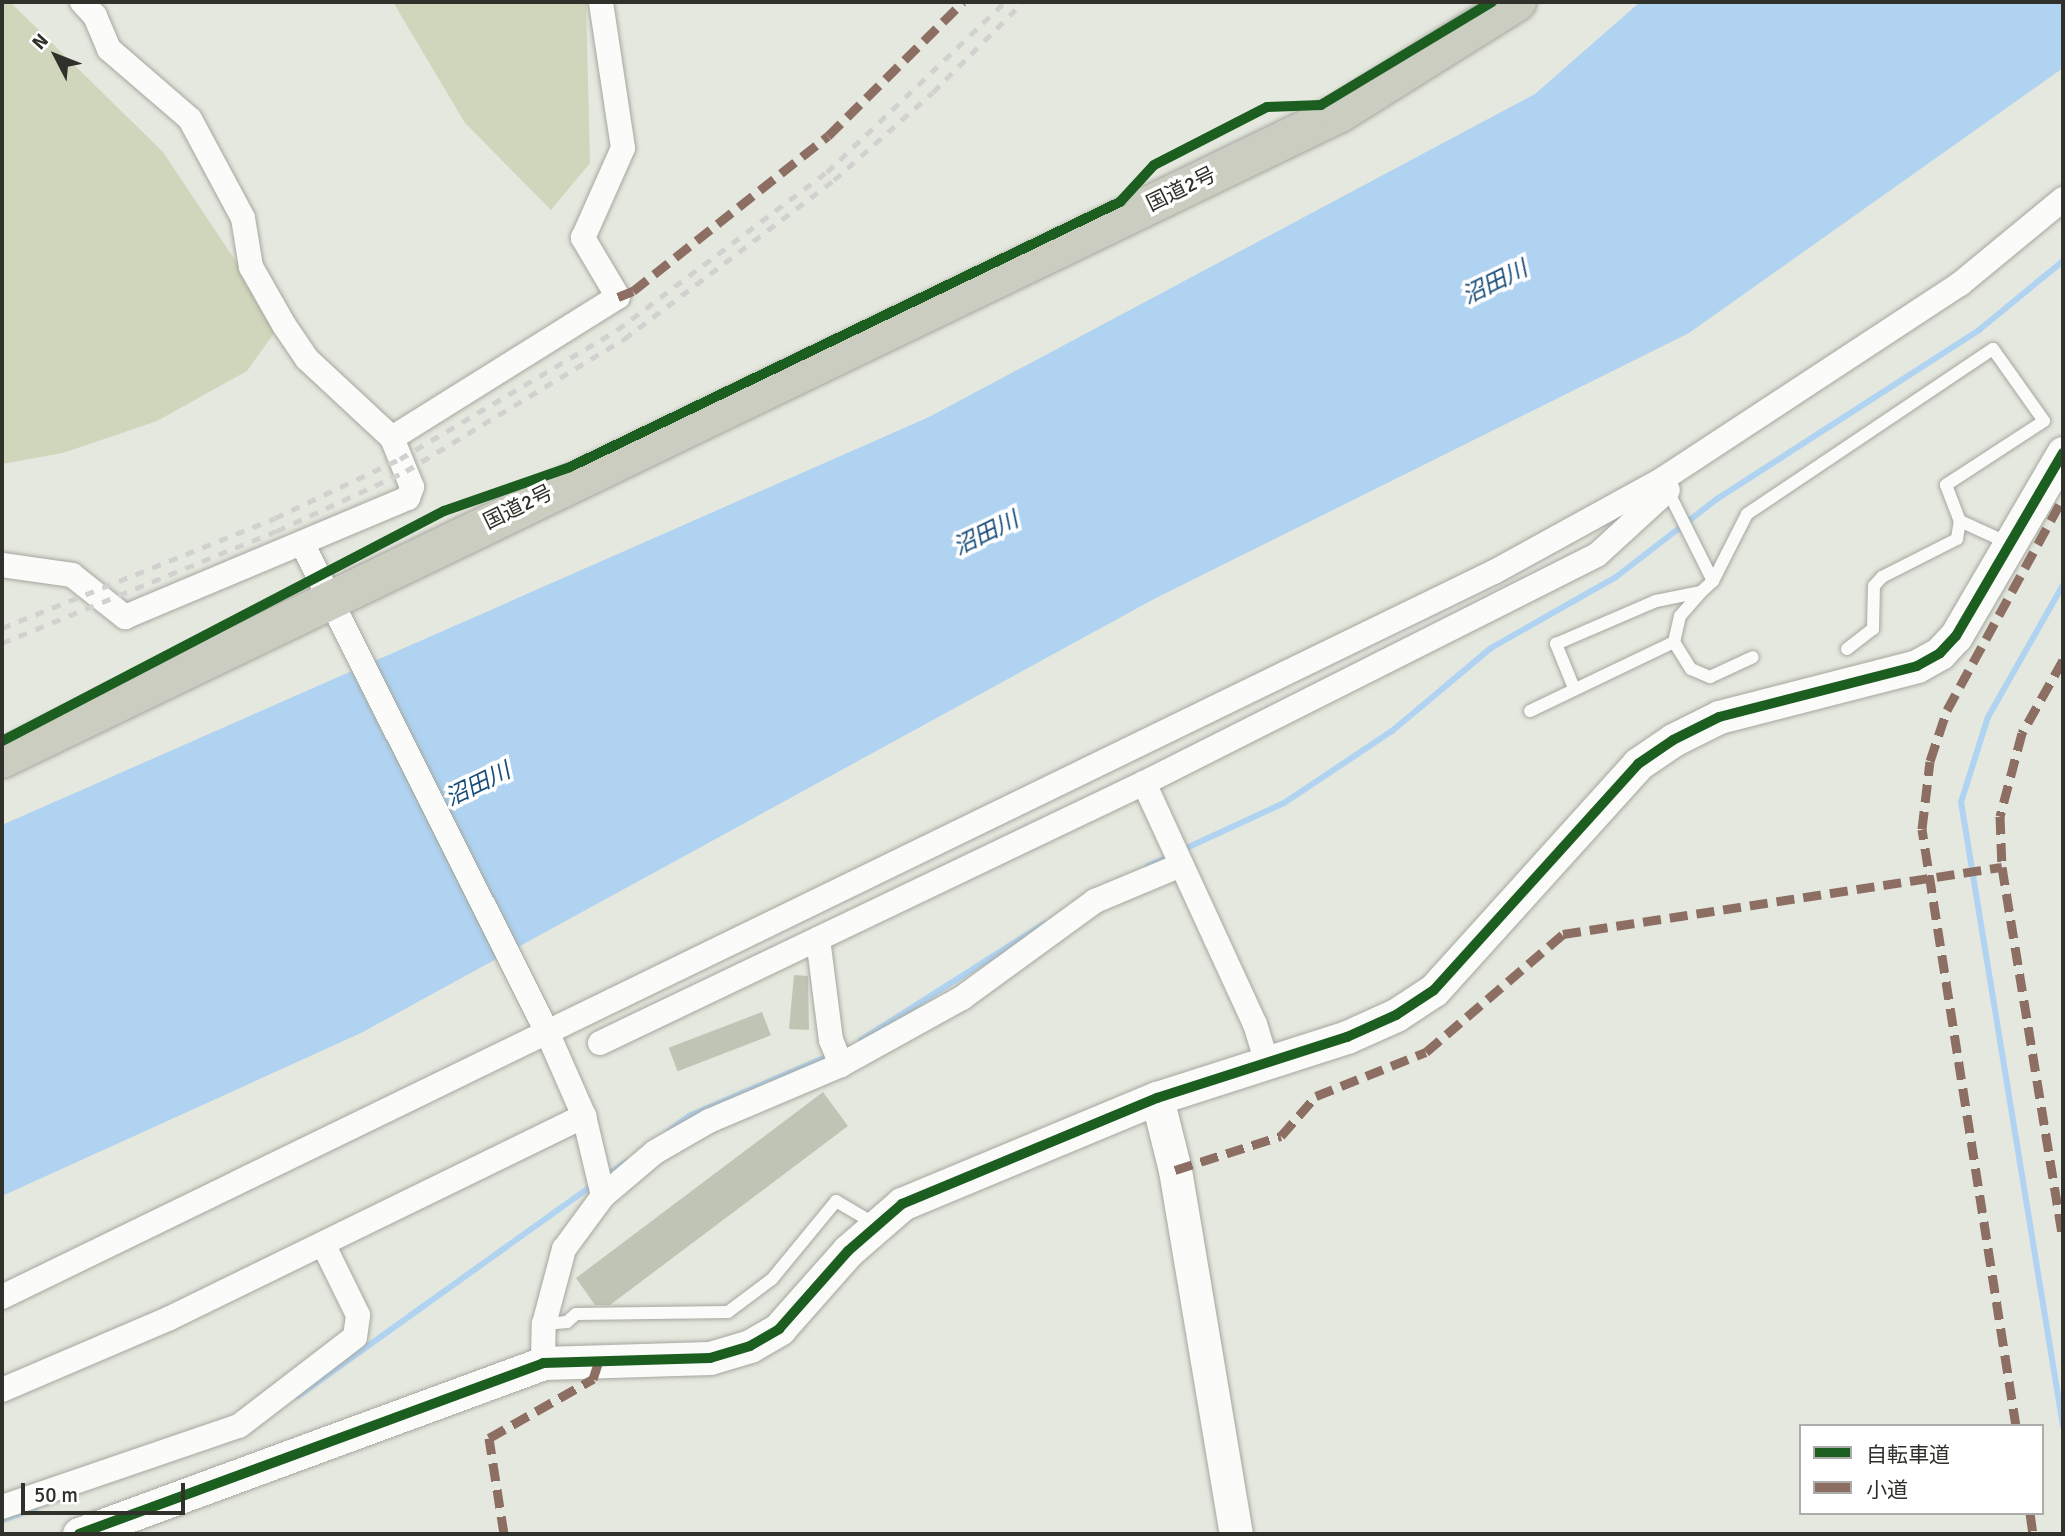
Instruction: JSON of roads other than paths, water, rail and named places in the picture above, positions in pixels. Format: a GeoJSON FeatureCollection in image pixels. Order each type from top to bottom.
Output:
{"type":"FeatureCollection","features":[{"type":"Feature","properties":{"kind":"highway","name":"国道2号"},"geometry":{"type":"LineString","coordinates":[[2,759],[337,611],[1340,113],[1517,2]]}},
{"type":"Feature","properties":{"kind":"street"},"geometry":{"type":"LineString","coordinates":[[2,565],[72,575],[125,617],[303,545],[408,498],[412,487],[392,438],[307,359],[251,267],[243,218],[190,119],[110,49],[95,16],[82,2]]}},
{"type":"Feature","properties":{"kind":"street"},"geometry":{"type":"LineString","coordinates":[[392,438],[618,297],[583,238],[623,148],[600,2]]}},
{"type":"Feature","properties":{"kind":"street"},"geometry":{"type":"LineString","coordinates":[[2,1297],[543,1028],[1494,572],[1665,484],[1960,284],[2063,199]]}},
{"type":"Feature","properties":{"kind":"street"},"geometry":{"type":"LineString","coordinates":[[79,1534],[543,1363],[710,1357],[750,1346],[804,1305],[876,1224],[941,1184],[1157,1098],[1347,1037],[1434,990],[1638,764],[1672,740],[1719,717],[1917,666],[1940,653],[1956,636],[2063,453]]}},
{"type":"Feature","properties":{"kind":"street"},"geometry":{"type":"LineString","coordinates":[[600,1043],[1144,783],[1597,555],[1665,484]]}},
{"type":"Feature","properties":{"kind":"street"},"geometry":{"type":"LineString","coordinates":[[303,545],[584,1116],[603,1196]]}},
{"type":"Feature","properties":{"kind":"street"},"geometry":{"type":"LineString","coordinates":[[1144,783],[1255,1024],[1267,1063]]}},
{"type":"Feature","properties":{"kind":"street"},"geometry":{"type":"LineString","coordinates":[[543,1363],[544,1324],[564,1249],[603,1196],[655,1152],[709,1121],[841,1065],[962,998],[1095,901],[1181,865]]}},
{"type":"Feature","properties":{"kind":"street"},"geometry":{"type":"LineString","coordinates":[[818,939],[831,1040],[841,1065]]}},
{"type":"Feature","properties":{"kind":"street"},"geometry":{"type":"LineString","coordinates":[[1157,1098],[1175,1170],[1236,1534]]}},
{"type":"Feature","properties":{"kind":"street"},"geometry":{"type":"LineString","coordinates":[[2,1390],[323,1244],[584,1116]]}},
{"type":"Feature","properties":{"kind":"street"},"geometry":{"type":"LineString","coordinates":[[2,1507],[239,1426],[355,1337],[358,1315],[323,1244]]}},
{"type":"Feature","properties":{"kind":"lane"},"geometry":{"type":"LineString","coordinates":[[1753,657],[1710,677],[1691,669],[1674,642],[1680,616],[1713,581],[1747,514],[1993,349],[2044,421],[1946,485],[1960,521],[1957,539],[1882,577],[1874,586],[1873,629],[1847,649]]}},
{"type":"Feature","properties":{"kind":"lane"},"geometry":{"type":"LineString","coordinates":[[1665,484],[1713,581]]}},
{"type":"Feature","properties":{"kind":"lane"},"geometry":{"type":"LineString","coordinates":[[1960,521],[2010,544]]}},
{"type":"Feature","properties":{"kind":"lane"},"geometry":{"type":"LineString","coordinates":[[1574,688],[1556,644],[1656,601],[1701,592]]}},
{"type":"Feature","properties":{"kind":"lane"},"geometry":{"type":"LineString","coordinates":[[1530,710],[1674,642]]}},
{"type":"Feature","properties":{"kind":"lane"},"geometry":{"type":"LineString","coordinates":[[544,1324],[567,1322],[576,1314],[728,1312],[772,1279],[836,1200],[876,1224]]}},
{"type":"Feature","properties":{"kind":"water","name":"沼田川"},"geometry":{"type":"Polygon","coordinates":[[[1640,2],[2063,2],[2063,68],[1689,333],[1154,599],[361,1033],[2,1196],[2,825],[929,417],[1535,94],[1640,2]]]}},
{"type":"Feature","properties":{"kind":"waterway"},"geometry":{"type":"LineString","coordinates":[[1180,851],[1284,803],[1392,731],[1491,648],[1616,577],[1717,499],[1979,330],[2063,261]]}},
{"type":"Feature","properties":{"kind":"waterway"},"geometry":{"type":"LineString","coordinates":[[2063,585],[1988,717],[1961,802],[2063,1426]]}},
{"type":"Feature","properties":{"kind":"waterway"},"geometry":{"type":"LineString","coordinates":[[1148,866],[1170,856]]}},
{"type":"Feature","properties":{"kind":"waterway"},"geometry":{"type":"LineString","coordinates":[[861,1040],[1044,924]]}},
{"type":"Feature","properties":{"kind":"waterway"},"geometry":{"type":"LineString","coordinates":[[669,1131],[689,1116],[833,1054]]}},
{"type":"Feature","properties":{"kind":"waterway"},"geometry":{"type":"LineString","coordinates":[[606,1176],[626,1162]]}},
{"type":"Feature","properties":{"kind":"waterway"},"geometry":{"type":"LineString","coordinates":[[298,1396],[594,1184]]}},
{"type":"Feature","properties":{"kind":"waterway"},"geometry":{"type":"LineString","coordinates":[[2,1520],[36,1508]]}},
{"type":"Feature","properties":{"kind":"railway"},"geometry":{"type":"LineString","coordinates":[[2,628],[275,518],[400,459],[617,330],[827,172],[1005,2]]}},
{"type":"Feature","properties":{"kind":"railway"},"geometry":{"type":"LineString","coordinates":[[2,643],[277,531],[406,471],[624,339],[834,180],[933,92],[1023,2]]}}]}
